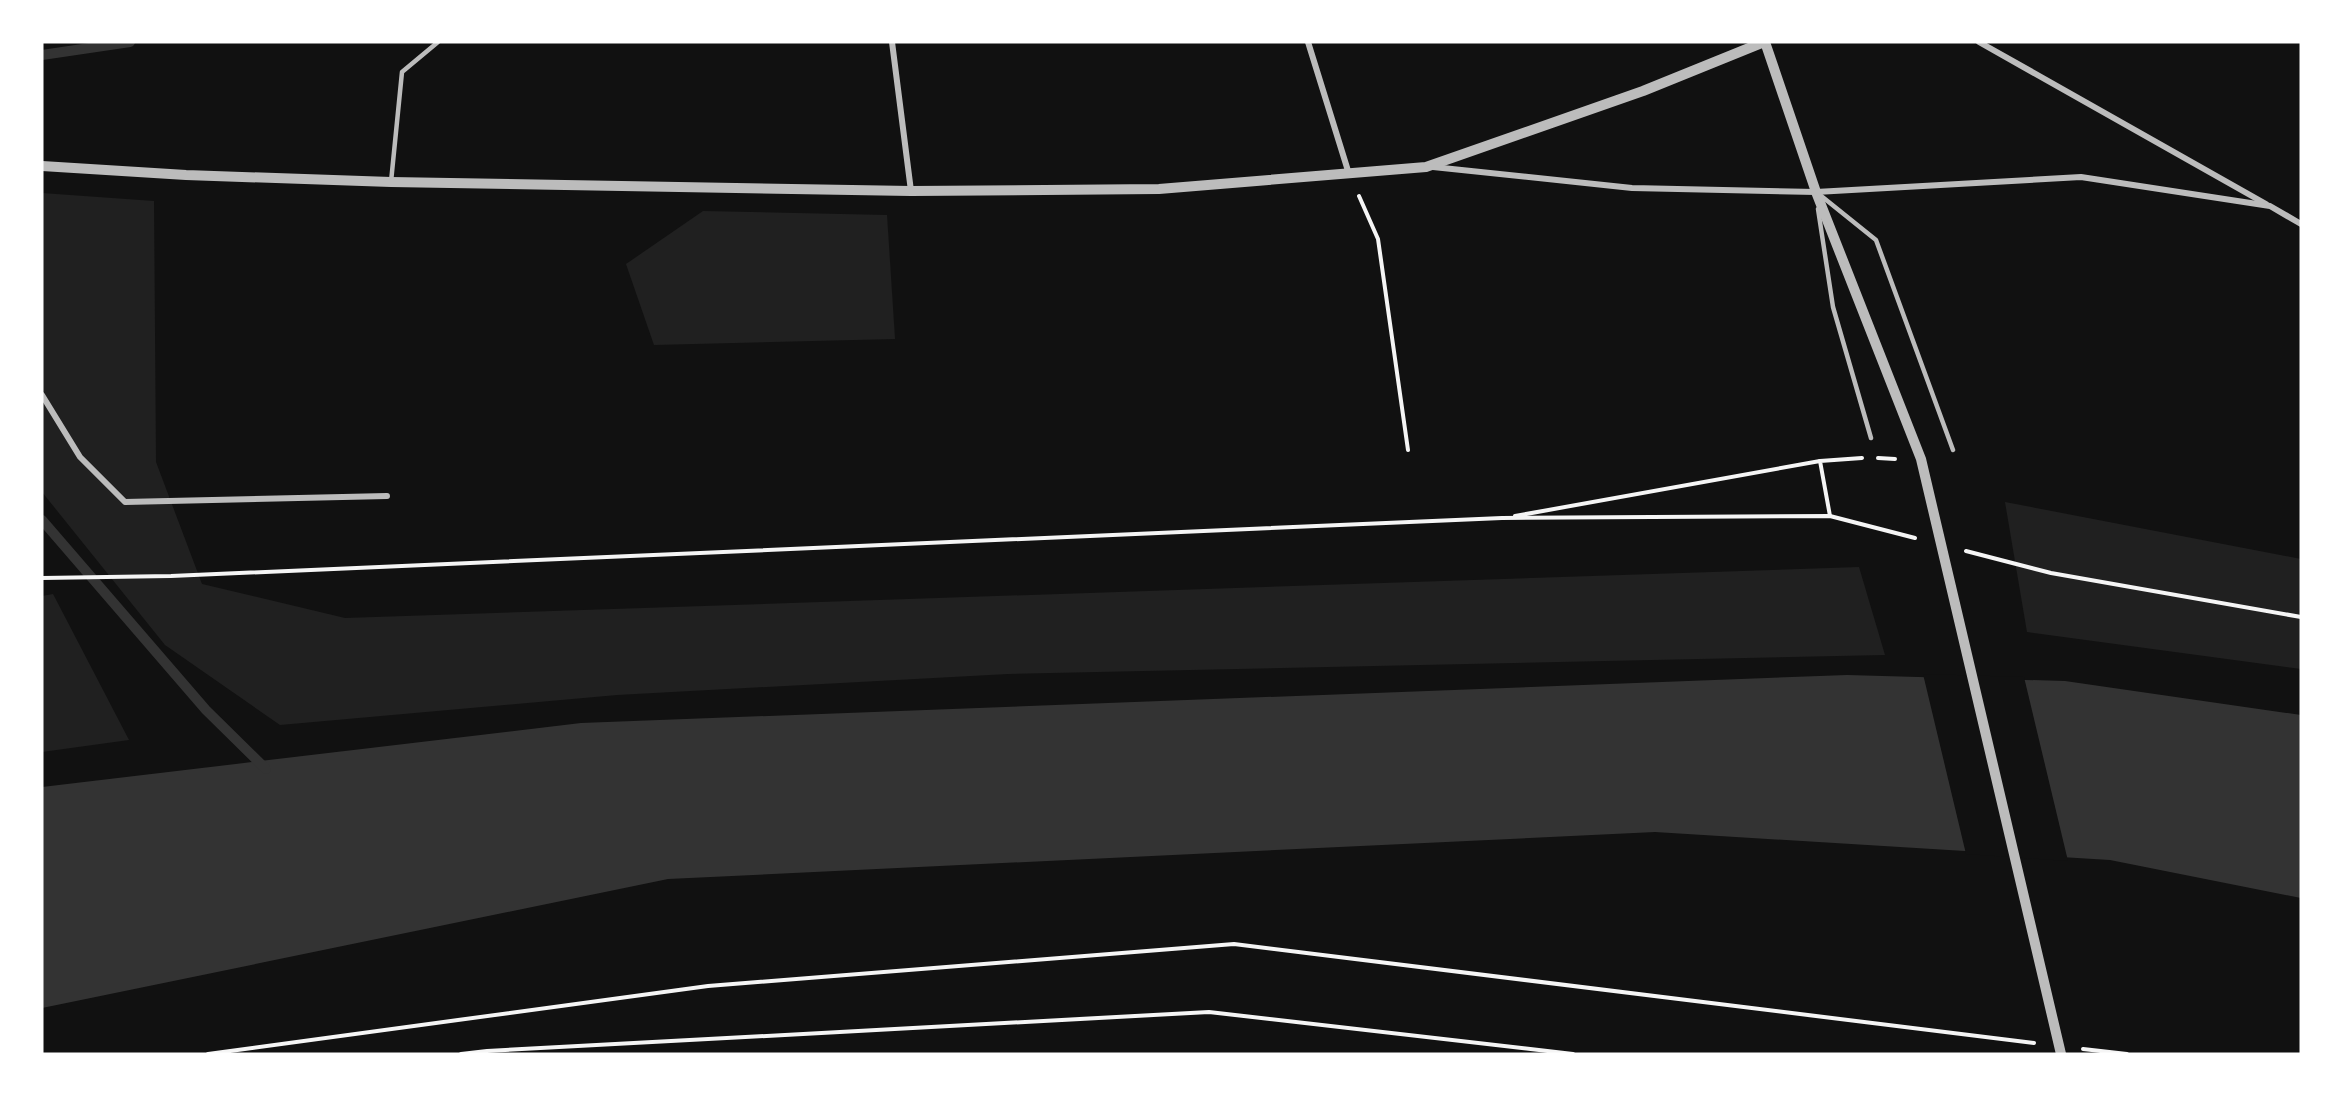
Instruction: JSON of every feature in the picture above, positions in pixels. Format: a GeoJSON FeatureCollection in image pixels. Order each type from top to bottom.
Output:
{"type":"FeatureCollection","features":[{"type":"Feature","properties":{"kind":"street"},"geometry":{"type":"LineString","coordinates":[[891,42],[910,191]]}},
{"type":"Feature","properties":{"kind":"street"},"geometry":{"type":"LineString","coordinates":[[1308,42],[1348,174]]}},
{"type":"Feature","properties":{"kind":"street"},"geometry":{"type":"LineString","coordinates":[[1426,167],[1643,91],[1765,42],[1816,192],[1921,459],[2061,1054]]}},
{"type":"Feature","properties":{"kind":"street"},"geometry":{"type":"LineString","coordinates":[[1979,42],[2301,224]]}},
{"type":"Feature","properties":{"kind":"street"},"geometry":{"type":"LineString","coordinates":[[42,166],[186,175],[391,182],[910,191],[1159,189],[1426,167],[1632,188],[1816,192],[2081,177],[2270,206]]}},
{"type":"Feature","properties":{"kind":"street"},"geometry":{"type":"LineString","coordinates":[[42,395],[80,457],[125,502],[387,496]]}},
{"type":"Feature","properties":{"kind":"lane"},"geometry":{"type":"LineString","coordinates":[[391,182],[402,72],[438,42]]}},
{"type":"Feature","properties":{"kind":"lane"},"geometry":{"type":"LineString","coordinates":[[1816,192],[1833,307],[1871,438]]}},
{"type":"Feature","properties":{"kind":"lane"},"geometry":{"type":"LineString","coordinates":[[1816,192],[1876,240],[1953,450]]}},
{"type":"Feature","properties":{"kind":"path"},"geometry":{"type":"LineString","coordinates":[[1348,174],[1378,239],[1408,450]]}},
{"type":"Feature","properties":{"kind":"path"},"geometry":{"type":"LineString","coordinates":[[1502,518],[1820,461],[1863,458]]}},
{"type":"Feature","properties":{"kind":"path"},"geometry":{"type":"LineString","coordinates":[[1875,458],[1921,459]]}},
{"type":"Feature","properties":{"kind":"path"},"geometry":{"type":"LineString","coordinates":[[1820,461],[1830,516]]}},
{"type":"Feature","properties":{"kind":"path"},"geometry":{"type":"LineString","coordinates":[[42,578],[171,576],[1502,518],[1830,516],[1918,539]]}},
{"type":"Feature","properties":{"kind":"path"},"geometry":{"type":"LineString","coordinates":[[1962,550],[2051,573],[2301,617]]}},
{"type":"Feature","properties":{"kind":"path"},"geometry":{"type":"LineString","coordinates":[[208,1054],[708,986],[1234,944],[2043,1044]]}},
{"type":"Feature","properties":{"kind":"path"},"geometry":{"type":"LineString","coordinates":[[461,1054],[499,1050],[1209,1012],[1573,1054]]}},
{"type":"Feature","properties":{"kind":"path"},"geometry":{"type":"LineString","coordinates":[[2079,1048],[2127,1054]]}},
{"type":"Feature","properties":{"kind":"shaded area"},"geometry":{"type":"Polygon","coordinates":[[[42,193],[154,201],[156,462],[202,584],[345,618],[1859,567],[1885,655],[1008,674],[617,695],[280,725],[165,645],[42,492],[42,193]]]}},
{"type":"Feature","properties":{"kind":"shaded area"},"geometry":{"type":"Polygon","coordinates":[[[703,211],[887,215],[895,339],[654,345],[626,264],[703,211]]]}},
{"type":"Feature","properties":{"kind":"shaded area"},"geometry":{"type":"Polygon","coordinates":[[[2005,502],[2301,559],[2301,669],[2027,632],[2005,502]]]}},
{"type":"Feature","properties":{"kind":"shaded area"},"geometry":{"type":"Polygon","coordinates":[[[53,594],[129,740],[42,752],[42,596],[53,594]]]}},
{"type":"Feature","properties":{"kind":"shaded area"},"geometry":{"type":"Polygon","coordinates":[[[1847,675],[2065,681],[2301,715],[2301,898],[2110,860],[1655,832],[668,879],[42,1008],[42,787],[581,723],[1847,675]]]}},
{"type":"Feature","properties":{"kind":"pier"},"geometry":{"type":"Polygon","coordinates":[[[1923,674],[2024,677],[2068,861],[1966,854],[1923,674]]]}},
{"type":"Feature","properties":{"kind":"waterway"},"geometry":{"type":"LineString","coordinates":[[42,55],[130,42]]}},
{"type":"Feature","properties":{"kind":"waterway"},"geometry":{"type":"LineString","coordinates":[[42,520],[206,710],[266,769]]}}]}
